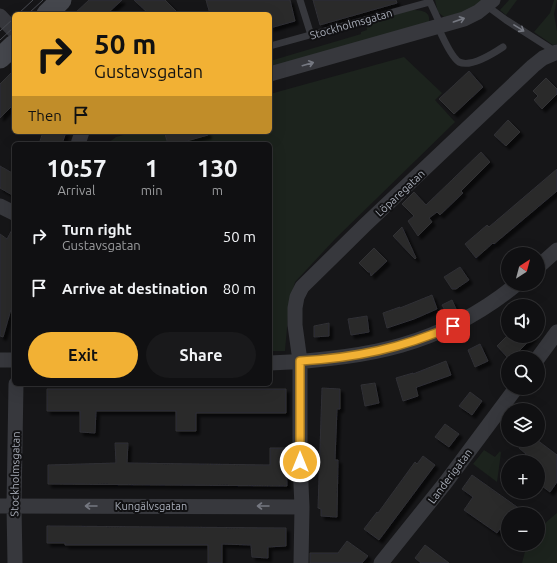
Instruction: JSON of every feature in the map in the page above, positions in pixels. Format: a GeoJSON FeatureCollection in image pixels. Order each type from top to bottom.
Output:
{"type":"FeatureCollection","features":[{"type":"Feature","properties":{"kind":"street"},"geometry":{"type":"LineString","coordinates":[[49,12],[61,0]]}},
{"type":"Feature","properties":{"kind":"street"},"geometry":{"type":"LineString","coordinates":[[272,73],[440,27],[464,19],[478,12],[490,3]]}},
{"type":"Feature","properties":{"kind":"street"},"geometry":{"type":"LineString","coordinates":[[0,16],[12,29]]}},
{"type":"Feature","properties":{"kind":"street"},"geometry":{"type":"LineString","coordinates":[[0,58],[12,47]]}},
{"type":"Feature","properties":{"kind":"street","name":"Löparegatan"},"geometry":{"type":"LineString","coordinates":[[301,563],[302,506],[300,462],[300,361],[295,325],[295,308],[297,297],[302,287],[365,225],[533,66],[543,58],[557,53]]}},
{"type":"Feature","properties":{"kind":"street"},"geometry":{"type":"LineString","coordinates":[[0,206],[12,212]]}},
{"type":"Feature","properties":{"kind":"street"},"geometry":{"type":"LineString","coordinates":[[545,261],[557,250]]}},
{"type":"Feature","properties":{"kind":"street"},"geometry":{"type":"LineString","coordinates":[[272,363],[321,360],[371,353],[422,339],[464,321],[508,291]]}},
{"type":"Feature","properties":{"kind":"street"},"geometry":{"type":"LineString","coordinates":[[543,351],[557,332]]}},
{"type":"Feature","properties":{"kind":"street"},"geometry":{"type":"LineString","coordinates":[[0,360],[12,360]]}},
{"type":"Feature","properties":{"kind":"street","name":"Stockholmsgatan"},"geometry":{"type":"LineString","coordinates":[[15,563],[7,506],[16,386]]}},
{"type":"Feature","properties":{"kind":"street","name":"Landerigatan"},"geometry":{"type":"LineString","coordinates":[[381,563],[446,482],[511,395]]}},
{"type":"Feature","properties":{"kind":"street","name":"Kungälvsgatan"},"geometry":{"type":"LineString","coordinates":[[7,506],[302,506]]}},
{"type":"Feature","properties":{"kind":"lane"},"geometry":{"type":"LineString","coordinates":[[300,0],[311,35]]}},
{"type":"Feature","properties":{"kind":"lane","name":"Stockholmsgatan"},"geometry":{"type":"LineString","coordinates":[[272,45],[430,1],[450,51],[460,63],[467,63],[490,56],[503,47]]}},
{"type":"Feature","properties":{"kind":"lane"},"geometry":{"type":"LineString","coordinates":[[490,3],[506,20],[557,53]]}},
{"type":"Feature","properties":{"kind":"shaded area"},"geometry":{"type":"Polygon","coordinates":[[[435,0],[484,0],[468,11],[444,17],[438,12],[435,0]]]}},
{"type":"Feature","properties":{"kind":"shaded area"},"geometry":{"type":"Polygon","coordinates":[[[509,0],[517,0],[506,15],[500,10],[509,0]]]}},
{"type":"Feature","properties":{"kind":"shaded area"},"geometry":{"type":"Polygon","coordinates":[[[554,0],[557,0],[554,14],[557,31],[557,44],[553,45],[534,32],[550,13],[554,0]]]}},
{"type":"Feature","properties":{"kind":"shaded area"},"geometry":{"type":"Polygon","coordinates":[[[410,10],[424,12],[429,18],[429,22],[272,68],[272,60],[361,34],[361,32],[367,30],[366,23],[410,10]]]}},
{"type":"Feature","properties":{"kind":"shaded area"},"geometry":{"type":"Polygon","coordinates":[[[404,57],[442,93],[435,100],[455,122],[336,238],[295,282],[289,304],[285,351],[272,351],[272,142],[110,142],[116,137],[127,134],[272,134],[272,93],[404,57]]]}},
{"type":"Feature","properties":{"kind":"shaded area"},"geometry":{"type":"Polygon","coordinates":[[[484,450],[495,457],[500,451],[501,453],[497,482],[473,464],[484,450]]]}},
{"type":"Feature","properties":{"kind":"shaded area"},"geometry":{"type":"Polygon","coordinates":[[[557,513],[557,563],[522,563],[525,551],[545,551],[545,523],[557,513]]]}},
{"type":"Feature","properties":{"kind":"building"},"geometry":{"type":"Polygon","coordinates":[[[89,0],[122,0],[109,12],[76,12],[89,0]]]}},
{"type":"Feature","properties":{"kind":"building"},"geometry":{"type":"Polygon","coordinates":[[[134,0],[165,0],[177,12],[147,12],[134,0]]]}},
{"type":"Feature","properties":{"kind":"building"},"geometry":{"type":"Polygon","coordinates":[[[206,0],[290,0],[295,21],[272,27],[272,12],[209,12],[206,0]]]}},
{"type":"Feature","properties":{"kind":"building"},"geometry":{"type":"Polygon","coordinates":[[[313,0],[396,0],[397,3],[320,25],[313,0]]]}},
{"type":"Feature","properties":{"kind":"building"},"geometry":{"type":"Polygon","coordinates":[[[469,71],[483,87],[454,114],[439,99],[469,71]]]}},
{"type":"Feature","properties":{"kind":"building"},"geometry":{"type":"Polygon","coordinates":[[[12,72],[12,106],[0,118],[0,84],[12,72]]]}},
{"type":"Feature","properties":{"kind":"building"},"geometry":{"type":"Polygon","coordinates":[[[546,78],[557,89],[557,94],[542,109],[534,100],[538,96],[533,91],[546,78]]]}},
{"type":"Feature","properties":{"kind":"building"},"geometry":{"type":"Polygon","coordinates":[[[508,120],[520,132],[506,146],[494,135],[508,120]]]}},
{"type":"Feature","properties":{"kind":"building"},"geometry":{"type":"Polygon","coordinates":[[[42,134],[65,134],[63,142],[40,142],[42,134]]]}},
{"type":"Feature","properties":{"kind":"building"},"geometry":{"type":"Polygon","coordinates":[[[165,134],[208,135],[183,142],[167,142],[165,134]]]}},
{"type":"Feature","properties":{"kind":"building"},"geometry":{"type":"Polygon","coordinates":[[[481,152],[490,162],[461,191],[463,193],[440,215],[437,212],[429,218],[432,222],[418,236],[408,221],[414,216],[402,204],[414,192],[426,205],[481,152]]]}},
{"type":"Feature","properties":{"kind":"building"},"geometry":{"type":"Polygon","coordinates":[[[0,166],[12,173],[12,195],[0,188],[0,166]]]}},
{"type":"Feature","properties":{"kind":"building"},"geometry":{"type":"Polygon","coordinates":[[[557,169],[557,191],[476,258],[465,244],[487,225],[489,227],[557,169]]]}},
{"type":"Feature","properties":{"kind":"building"},"geometry":{"type":"Polygon","coordinates":[[[402,227],[416,258],[415,259],[393,236],[402,227]]]}},
{"type":"Feature","properties":{"kind":"building"},"geometry":{"type":"Polygon","coordinates":[[[12,230],[12,306],[3,337],[0,336],[0,234],[7,239],[12,230]]]}},
{"type":"Feature","properties":{"kind":"building"},"geometry":{"type":"Polygon","coordinates":[[[374,248],[387,261],[371,276],[370,272],[368,272],[359,263],[374,248]]]}},
{"type":"Feature","properties":{"kind":"building"},"geometry":{"type":"Polygon","coordinates":[[[460,267],[469,280],[456,289],[452,289],[444,277],[460,267]]]}},
{"type":"Feature","properties":{"kind":"building"},"geometry":{"type":"Polygon","coordinates":[[[432,295],[437,309],[387,328],[383,313],[432,295]]]}},
{"type":"Feature","properties":{"kind":"building"},"geometry":{"type":"Polygon","coordinates":[[[452,300],[456,309],[447,314],[442,305],[452,300]]]}},
{"type":"Feature","properties":{"kind":"building"},"geometry":{"type":"Polygon","coordinates":[[[367,316],[369,332],[351,335],[348,319],[367,316]]]}},
{"type":"Feature","properties":{"kind":"building"},"geometry":{"type":"Polygon","coordinates":[[[329,323],[329,336],[314,337],[314,326],[329,323]]]}},
{"type":"Feature","properties":{"kind":"building"},"geometry":{"type":"Polygon","coordinates":[[[501,342],[527,343],[519,351],[502,351],[497,346],[501,342]]]}},
{"type":"Feature","properties":{"kind":"building"},"geometry":{"type":"Polygon","coordinates":[[[480,344],[488,361],[475,367],[468,350],[480,344]]]}},
{"type":"Feature","properties":{"kind":"building"},"geometry":{"type":"Polygon","coordinates":[[[446,361],[451,375],[417,387],[418,396],[403,401],[396,378],[413,374],[446,361]]]}},
{"type":"Feature","properties":{"kind":"building"},"geometry":{"type":"Polygon","coordinates":[[[375,383],[379,403],[365,406],[361,385],[375,383]]]}},
{"type":"Feature","properties":{"kind":"building"},"geometry":{"type":"Polygon","coordinates":[[[322,388],[340,389],[340,409],[337,409],[335,460],[338,460],[337,517],[321,516],[321,509],[318,508],[322,388]]]}},
{"type":"Feature","properties":{"kind":"building"},"geometry":{"type":"Polygon","coordinates":[[[47,389],[286,389],[286,413],[196,413],[196,431],[176,431],[176,411],[96,411],[95,433],[80,432],[80,411],[47,411],[47,389]]]}},
{"type":"Feature","properties":{"kind":"building"},"geometry":{"type":"Polygon","coordinates":[[[470,392],[482,401],[472,415],[459,406],[470,392]]]}},
{"type":"Feature","properties":{"kind":"building"},"geometry":{"type":"Polygon","coordinates":[[[445,424],[459,434],[449,447],[435,437],[445,424]]]}},
{"type":"Feature","properties":{"kind":"building"},"geometry":{"type":"Polygon","coordinates":[[[115,443],[128,443],[127,463],[270,465],[270,448],[286,448],[287,486],[48,484],[48,465],[116,463],[115,443]]]}},
{"type":"Feature","properties":{"kind":"building"},"geometry":{"type":"Polygon","coordinates":[[[545,446],[557,455],[557,482],[550,492],[545,488],[545,455],[525,455],[519,448],[545,446]]]}},
{"type":"Feature","properties":{"kind":"building"},"geometry":{"type":"Polygon","coordinates":[[[423,456],[435,465],[379,540],[364,529],[377,512],[378,513],[415,462],[417,464],[423,456]]]}},
{"type":"Feature","properties":{"kind":"building"},"geometry":{"type":"Polygon","coordinates":[[[472,475],[501,496],[501,499],[506,499],[517,507],[501,507],[501,527],[497,533],[464,510],[473,497],[462,489],[472,475]]]}},
{"type":"Feature","properties":{"kind":"building"},"geometry":{"type":"Polygon","coordinates":[[[47,526],[286,528],[286,546],[268,547],[268,558],[252,557],[251,545],[222,544],[222,563],[208,563],[208,545],[65,545],[65,543],[47,543],[47,526]]]}},
{"type":"Feature","properties":{"kind":"building"},"geometry":{"type":"Polygon","coordinates":[[[347,541],[368,556],[362,563],[310,563],[310,553],[338,553],[347,541]]]}},
{"type":"Feature","properties":{"kind":"building"},"geometry":{"type":"Polygon","coordinates":[[[425,545],[449,563],[421,563],[415,558],[425,545]]]}},
{"type":"Feature","properties":{"kind":"tram line"},"geometry":{"type":"LineString","coordinates":[[20,12],[33,0]]}},
{"type":"Feature","properties":{"kind":"tram line"},"geometry":{"type":"LineString","coordinates":[[30,12],[43,0]]}},
{"type":"Feature","properties":{"kind":"tram line"},"geometry":{"type":"LineString","coordinates":[[0,31],[12,20]]}},
{"type":"Feature","properties":{"kind":"tram line"},"geometry":{"type":"LineString","coordinates":[[0,40],[12,29]]}},
{"type":"Feature","properties":{"kind":"route"},"geometry":{"type":"LineString","coordinates":[[300,462],[300,361],[321,360],[380,351],[422,339],[453,326]]}}]}
